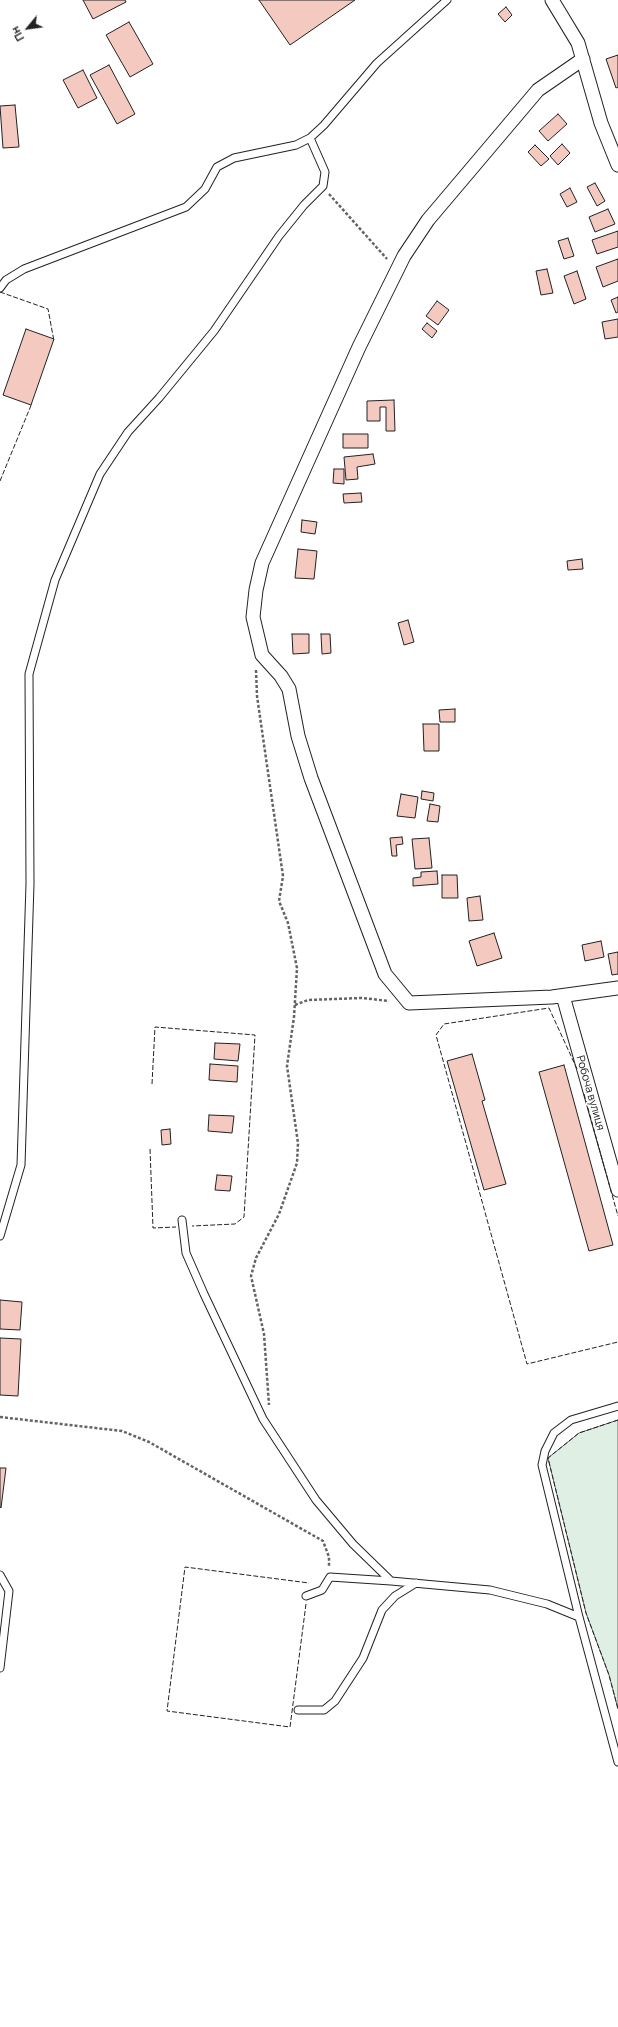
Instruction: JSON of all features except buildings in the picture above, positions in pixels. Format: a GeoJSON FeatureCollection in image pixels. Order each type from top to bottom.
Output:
{"type":"FeatureCollection","features":[{"type":"Feature","properties":{"kind":"street"},"geometry":{"type":"LineString","coordinates":[[552,0],[578,43],[602,123],[618,165]]}},
{"type":"Feature","properties":{"kind":"street"},"geometry":{"type":"LineString","coordinates":[[583,59],[538,90],[428,220],[404,256],[359,347],[262,563],[256,590],[253,617],[262,656],[289,689],[298,736],[311,778],[386,974],[409,1003],[563,996],[618,988]]}},
{"type":"Feature","properties":{"kind":"street","name":"Робоча вулиця"},"geometry":{"type":"LineString","coordinates":[[563,996],[618,1190]]}},
{"type":"Feature","properties":{"kind":"lane"},"geometry":{"type":"LineString","coordinates":[[0,288],[6,280],[24,269],[186,207],[205,189],[217,168],[234,158],[296,145],[310,138],[324,126],[377,63],[447,0]]}},
{"type":"Feature","properties":{"kind":"lane"},"geometry":{"type":"LineString","coordinates":[[0,1236],[21,1165],[30,884],[29,674],[55,580],[100,474],[128,432],[159,398],[214,331],[279,236],[304,204],[323,186],[324,172],[310,138]]}},
{"type":"Feature","properties":{"kind":"lane"},"geometry":{"type":"LineString","coordinates":[[182,1220],[186,1253],[264,1419],[316,1500],[353,1544],[391,1581]]}},
{"type":"Feature","properties":{"kind":"lane"},"geometry":{"type":"LineString","coordinates":[[618,1406],[571,1420],[554,1433],[545,1452],[542,1465],[579,1617],[618,1762]]}},
{"type":"Feature","properties":{"kind":"lane"},"geometry":{"type":"LineString","coordinates":[[0,1575],[9,1591],[0,1668]]}},
{"type":"Feature","properties":{"kind":"lane"},"geometry":{"type":"LineString","coordinates":[[306,1596],[322,1590],[330,1577],[391,1581],[490,1590],[547,1604],[579,1617]]}},
{"type":"Feature","properties":{"kind":"lane"},"geometry":{"type":"LineString","coordinates":[[298,1710],[324,1710],[335,1701],[363,1658],[382,1610],[395,1596],[416,1583]]}},
{"type":"Feature","properties":{"kind":"path"},"geometry":{"type":"LineString","coordinates":[[323,186],[397,270]]}},
{"type":"Feature","properties":{"kind":"path"},"geometry":{"type":"LineString","coordinates":[[256,665],[257,696],[283,876],[279,901],[288,923],[297,968],[295,1005],[287,1066],[298,1143],[297,1163],[279,1214],[256,1258],[251,1276],[264,1334],[270,1409]]}},
{"type":"Feature","properties":{"kind":"path"},"geometry":{"type":"LineString","coordinates":[[295,1005],[308,1000],[362,998],[409,1003]]}},
{"type":"Feature","properties":{"kind":"path"},"geometry":{"type":"LineString","coordinates":[[0,1417],[122,1431],[149,1442],[323,1541],[329,1557],[330,1577]]}},
{"type":"Feature","properties":{"kind":"green space"},"geometry":{"type":"Polygon","coordinates":[[[618,1420],[618,1709],[609,1675],[586,1613],[548,1458],[579,1433],[618,1420]]]}},
{"type":"Feature","properties":{"kind":"fence"},"geometry":{"type":"LineString","coordinates":[[0,292],[48,309],[54,341]]}},
{"type":"Feature","properties":{"kind":"fence"},"geometry":{"type":"LineString","coordinates":[[0,481],[32,403]]}},
{"type":"Feature","properties":{"kind":"fence"},"geometry":{"type":"LineString","coordinates":[[577,1069],[549,1008],[444,1024],[436,1035],[527,1364],[618,1342]]}},
{"type":"Feature","properties":{"kind":"fence"},"geometry":{"type":"LineString","coordinates":[[152,1084],[155,1027],[255,1035],[244,1217],[235,1224],[192,1226]]}},
{"type":"Feature","properties":{"kind":"fence"},"geometry":{"type":"LineString","coordinates":[[584,1094],[618,1216]]}},
{"type":"Feature","properties":{"kind":"fence"},"geometry":{"type":"LineString","coordinates":[[150,1149],[153,1228],[176,1227]]}},
{"type":"Feature","properties":{"kind":"fence"},"geometry":{"type":"LineString","coordinates":[[618,1420],[579,1433],[548,1458],[586,1613],[609,1675],[618,1709]]}},
{"type":"Feature","properties":{"kind":"fence"},"geometry":{"type":"LineString","coordinates":[[306,1604],[290,1727],[167,1711],[185,1567],[309,1583]]}}]}
